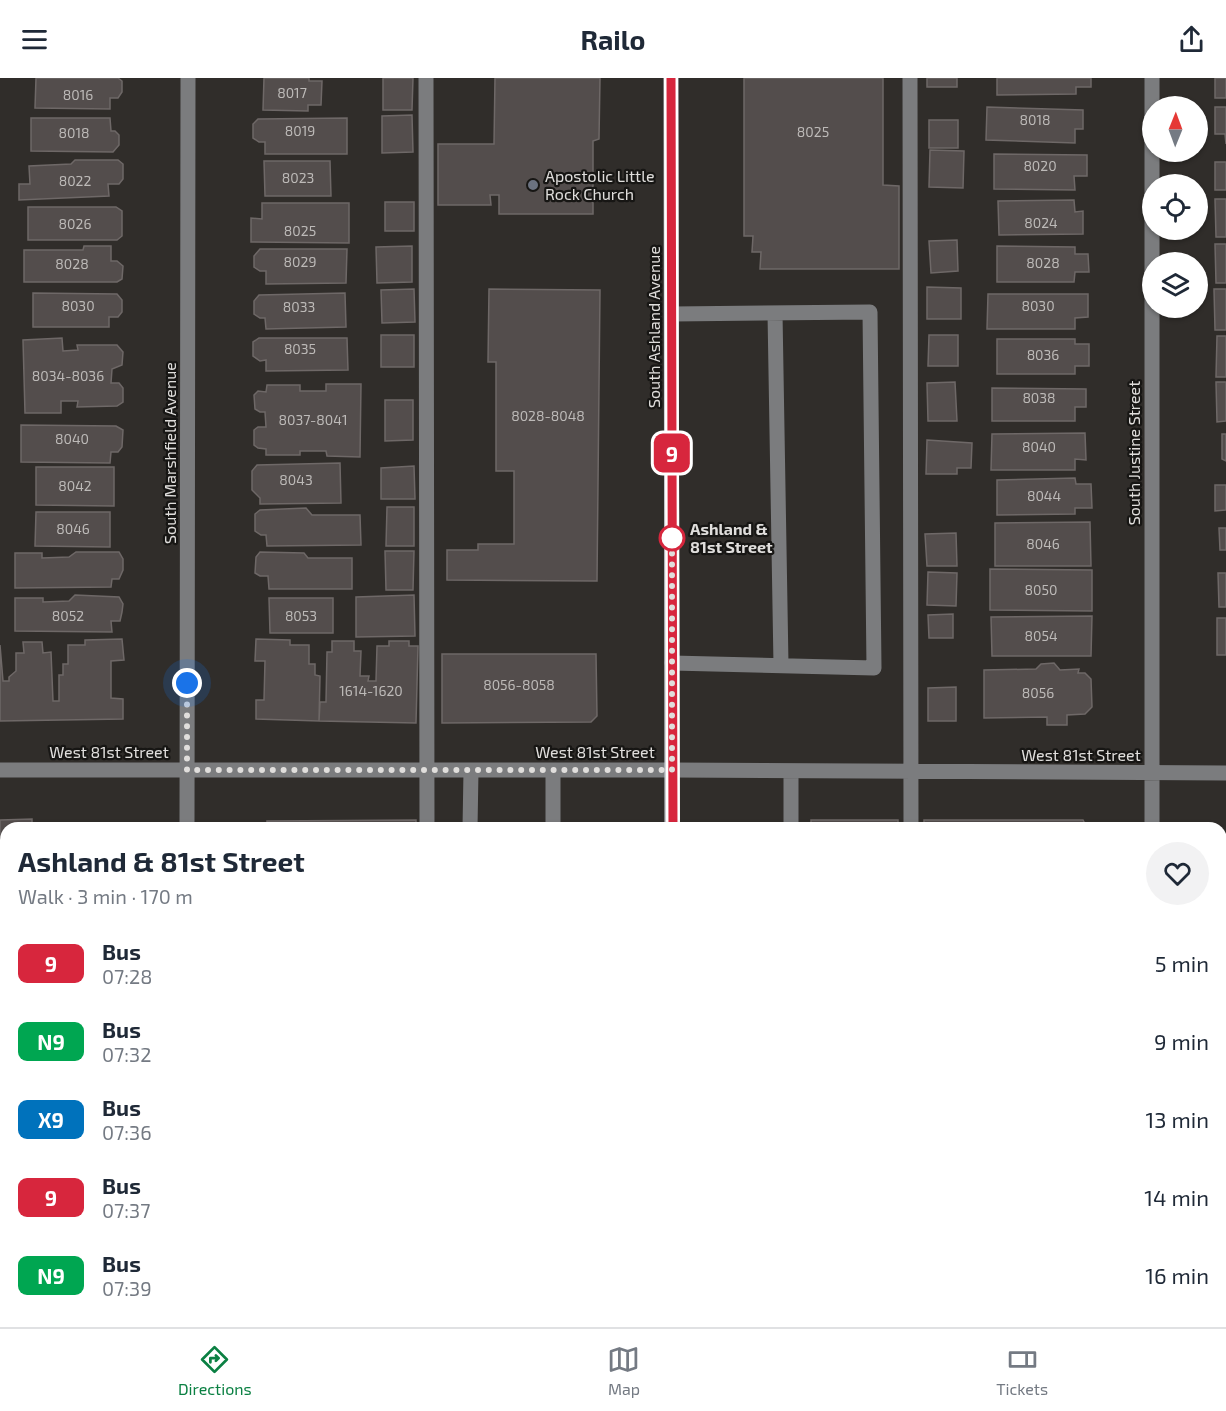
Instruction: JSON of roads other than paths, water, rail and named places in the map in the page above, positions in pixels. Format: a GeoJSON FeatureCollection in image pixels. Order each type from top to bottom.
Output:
{"type":"FeatureCollection","features":[{"type":"Feature","properties":{"kind":"main road","name":"South Ashland Avenue"},"geometry":{"type":"LineString","coordinates":[[671,78],[672,822]]}},
{"type":"Feature","properties":{"kind":"street","name":"South Marshfield Avenue"},"geometry":{"type":"LineString","coordinates":[[187,822],[188,78]]}},
{"type":"Feature","properties":{"kind":"street"},"geometry":{"type":"LineString","coordinates":[[426,78],[427,822]]}},
{"type":"Feature","properties":{"kind":"street"},"geometry":{"type":"LineString","coordinates":[[910,78],[911,822]]}},
{"type":"Feature","properties":{"kind":"street","name":"South Justine Street"},"geometry":{"type":"LineString","coordinates":[[1152,78],[1152,822]]}},
{"type":"Feature","properties":{"kind":"street"},"geometry":{"type":"LineString","coordinates":[[672,314],[870,312],[874,668],[672,663]]}},
{"type":"Feature","properties":{"kind":"street"},"geometry":{"type":"LineString","coordinates":[[776,313],[781,665]]}},
{"type":"Feature","properties":{"kind":"street","name":"West 81st Street"},"geometry":{"type":"LineString","coordinates":[[0,770],[1226,773]]}},
{"type":"Feature","properties":{"kind":"street"},"geometry":{"type":"LineString","coordinates":[[470,822],[471,771]]}},
{"type":"Feature","properties":{"kind":"street"},"geometry":{"type":"LineString","coordinates":[[553,771],[553,822]]}},
{"type":"Feature","properties":{"kind":"street"},"geometry":{"type":"LineString","coordinates":[[791,771],[791,822]]}},
{"type":"Feature","properties":{"kind":"place","name":"Apostolic Little Rock Church"},"geometry":{"type":"Point","coordinates":[533,185]}},
{"type":"Feature","properties":{"kind":"place","name":"Ashland & 81st Street"},"geometry":{"type":"Point","coordinates":[672,538]}}]}
